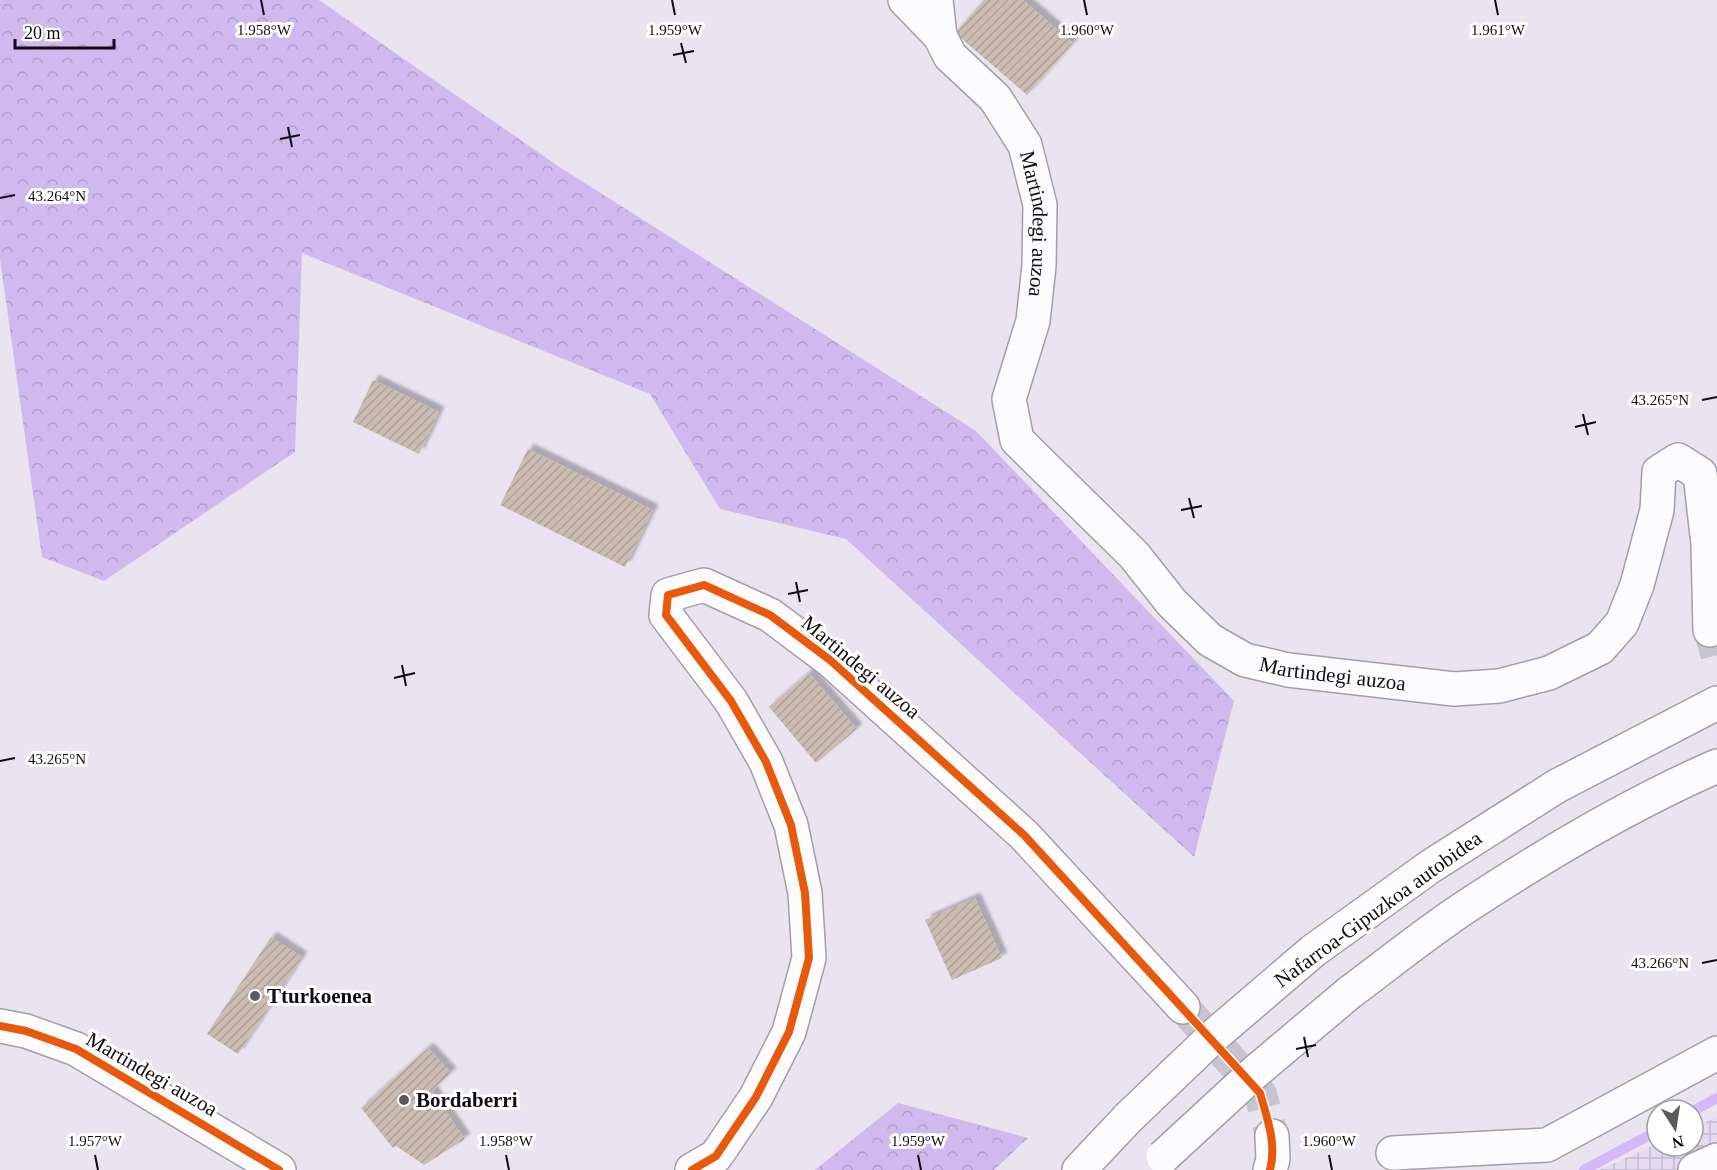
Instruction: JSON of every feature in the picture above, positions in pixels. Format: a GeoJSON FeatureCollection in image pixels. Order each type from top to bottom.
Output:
{"type":"FeatureCollection","features":[{"type":"Feature","properties":{"kind":"main road"},"geometry":{"type":"LineString","coordinates":[[905,0],[940,36]]}},
{"type":"Feature","properties":{"kind":"main road","name":"Martindegi auzoa"},"geometry":{"type":"LineString","coordinates":[[936,0],[940,36],[950,56],[995,98],[1025,145],[1040,205],[1039,266],[1033,321],[1009,399],[1017,440],[1134,555],[1172,603],[1210,640],[1245,660],[1288,670],[1454,689],[1499,686],[1549,673],[1600,648],[1622,623],[1637,585],[1657,510],[1659,472],[1678,460],[1700,474],[1708,544],[1710,630]]}},
{"type":"Feature","properties":{"kind":"main road","name":"Martindegi auzoa"},"geometry":{"type":"LineString","coordinates":[[692,1170],[716,1156],[756,1097],[789,1032],[809,958],[805,893],[791,825],[766,762],[731,701],[666,615],[668,595],[704,585],[770,615],[830,660],[1024,835],[1183,1007]]}},
{"type":"Feature","properties":{"kind":"main road","name":"Nafarroa-Gipuzkoa autobidea"},"geometry":{"type":"LineString","coordinates":[[1079,1170],[1128,1118],[1216,1034],[1313,951],[1431,866],[1557,786],[1717,703]]}},
{"type":"Feature","properties":{"kind":"main road"},"geometry":{"type":"LineString","coordinates":[[1158,1164],[1254,1073],[1349,993],[1466,907],[1578,838],[1717,766]]}},
{"type":"Feature","properties":{"kind":"main road","name":"Martindegi auzoa"},"geometry":{"type":"LineString","coordinates":[[0,1026],[26,1031],[76,1049],[279,1170]]}},
{"type":"Feature","properties":{"kind":"main road"},"geometry":{"type":"LineString","coordinates":[[1393,1153],[1547,1146],[1717,1053]]}},
{"type":"Feature","properties":{"kind":"main road"},"geometry":{"type":"LineString","coordinates":[[1270,1170],[1273,1159],[1272,1136]]}},
{"type":"Feature","properties":{"kind":"main road"},"geometry":{"type":"LineString","coordinates":[[1695,1170],[1717,1160]]}},
{"type":"Feature","properties":{"kind":"shaded area"},"geometry":{"type":"Polygon","coordinates":[[[1717,1117],[1717,1170],[1599,1170],[1645,1149],[1645,1158],[1705,1158],[1705,1122],[1717,1117]]]}},
{"type":"Feature","properties":{"kind":"green space"},"geometry":{"type":"Polygon","coordinates":[[[0,0],[319,0],[558,166],[976,431],[1234,701],[1194,857],[846,539],[720,509],[650,394],[302,253],[295,452],[104,581],[42,557],[0,259],[0,0]]]}},
{"type":"Feature","properties":{"kind":"green space"},"geometry":{"type":"Polygon","coordinates":[[[898,1103],[1028,1138],[994,1170],[815,1170],[898,1103]]]}},
{"type":"Feature","properties":{"kind":"building"},"geometry":{"type":"Polygon","coordinates":[[[984,0],[1023,0],[1073,43],[1027,95],[955,33],[984,0]]]}},
{"type":"Feature","properties":{"kind":"building"},"geometry":{"type":"Polygon","coordinates":[[[373,380],[439,412],[419,454],[353,422],[373,380]]]}},
{"type":"Feature","properties":{"kind":"building"},"geometry":{"type":"Polygon","coordinates":[[[528,449],[653,510],[625,567],[500,505],[528,449]]]}},
{"type":"Feature","properties":{"kind":"building"},"geometry":{"type":"Polygon","coordinates":[[[809,673],[857,729],[816,763],[769,707],[809,673]]]}},
{"type":"Feature","properties":{"kind":"building"},"geometry":{"type":"Polygon","coordinates":[[[975,898],[1002,958],[952,980],[925,920],[975,898]]]}},
{"type":"Feature","properties":{"kind":"building","name":"Tturkoenea"},"geometry":{"type":"Polygon","coordinates":[[[271,937],[302,957],[238,1054],[207,1034],[271,937]]]}},
{"type":"Feature","properties":{"kind":"building","name":"Bordaberri"},"geometry":{"type":"Polygon","coordinates":[[[428,1048],[451,1073],[432,1091],[465,1139],[424,1165],[396,1146],[393,1148],[361,1108],[428,1048]]]}},
{"type":"Feature","properties":{"kind":"waterway"},"geometry":{"type":"LineString","coordinates":[[1705,1104],[1717,1098]]}},
{"type":"Feature","properties":{"kind":"waterway"},"geometry":{"type":"LineString","coordinates":[[1584,1170],[1645,1137]]}},
{"type":"Feature","properties":{"kind":"tunnel"},"geometry":{"type":"LineString","coordinates":[[1710,630],[1717,655]]}},
{"type":"Feature","properties":{"kind":"tunnel"},"geometry":{"type":"LineString","coordinates":[[1183,1007],[1260,1093],[1272,1136]]}},
{"type":"Feature","properties":{"kind":"cycle path"},"geometry":{"type":"LineString","coordinates":[[692,1170],[716,1156],[756,1097],[789,1032],[809,958],[805,893],[791,825],[766,762],[731,701],[666,615],[668,595],[704,585],[770,615],[830,660],[1024,835],[1260,1093],[1272,1141],[1270,1170]]}},
{"type":"Feature","properties":{"kind":"cycle path"},"geometry":{"type":"LineString","coordinates":[[0,1026],[26,1031],[76,1049],[279,1170]]}},
{"type":"Feature","properties":{"kind":"place","name":"Tturkoenea"},"geometry":{"type":"Point","coordinates":[255,996]}},
{"type":"Feature","properties":{"kind":"place","name":"Bordaberri"},"geometry":{"type":"Point","coordinates":[404,1100]}}]}
